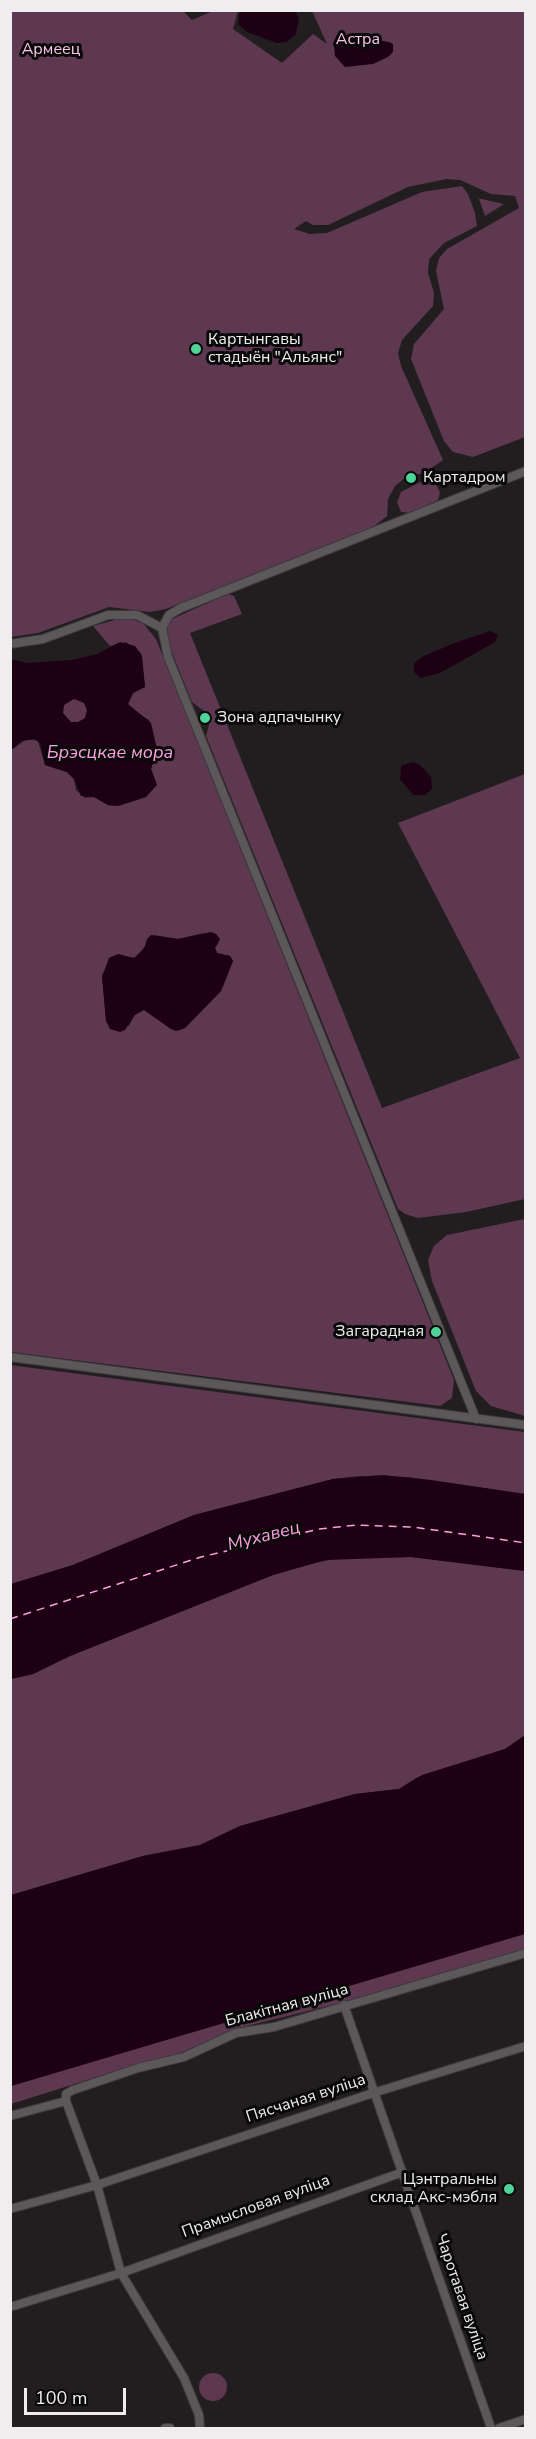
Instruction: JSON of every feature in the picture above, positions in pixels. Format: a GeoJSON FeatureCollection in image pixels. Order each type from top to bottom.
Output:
{"type":"FeatureCollection","features":[{"type":"Feature","properties":{"kind":"street"},"geometry":{"type":"LineString","coordinates":[[476,1419],[168,657],[162,628],[169,615],[181,608],[525,471]]}},
{"type":"Feature","properties":{"kind":"street"},"geometry":{"type":"LineString","coordinates":[[10,644],[43,639],[108,615],[137,615],[162,628]]}},
{"type":"Feature","properties":{"kind":"street"},"geometry":{"type":"LineString","coordinates":[[10,1357],[525,1425]]}},
{"type":"Feature","properties":{"kind":"street","name":"Блакітная вуліца"},"geometry":{"type":"LineString","coordinates":[[66,2101],[66,2094],[73,2090],[138,2068],[184,2057],[236,2033],[274,2027],[525,1953]]}},
{"type":"Feature","properties":{"kind":"street","name":"Чаротавая вуліца"},"geometry":{"type":"LineString","coordinates":[[344,2006],[376,2092],[491,2428]]}},
{"type":"Feature","properties":{"kind":"street","name":"Пясчаная вуліца"},"geometry":{"type":"LineString","coordinates":[[10,2209],[97,2185],[376,2092],[525,2046]]}},
{"type":"Feature","properties":{"kind":"street"},"geometry":{"type":"LineString","coordinates":[[10,2116],[66,2101],[97,2185],[121,2273],[184,2378],[199,2415],[200,2428]]}},
{"type":"Feature","properties":{"kind":"street","name":"Прамысловая вуліца"},"geometry":{"type":"LineString","coordinates":[[10,2307],[121,2273],[403,2172]]}},
{"type":"Feature","properties":{"kind":"street"},"geometry":{"type":"LineString","coordinates":[[499,2428],[525,2419]]}},
{"type":"Feature","properties":{"kind":"street"},"geometry":{"type":"LineString","coordinates":[[165,2428],[170,2428]]}},
{"type":"Feature","properties":{"kind":"green space"},"geometry":{"type":"Polygon","coordinates":[[[10,11],[183,11],[192,20],[213,11],[238,11],[233,29],[282,63],[313,34],[327,44],[312,11],[525,11],[525,437],[473,457],[453,452],[444,441],[411,359],[414,344],[444,309],[436,271],[439,258],[447,249],[519,208],[515,196],[491,194],[460,180],[446,179],[408,187],[328,225],[313,225],[306,221],[294,229],[310,234],[327,233],[422,192],[462,186],[468,194],[477,226],[444,243],[429,259],[428,273],[434,293],[433,306],[402,340],[398,353],[401,366],[443,460],[424,473],[406,477],[395,486],[388,499],[387,516],[373,527],[166,609],[150,612],[109,607],[38,633],[11,637],[10,11]]]}},
{"type":"Feature","properties":{"kind":"green space"},"geometry":{"type":"Polygon","coordinates":[[[479,199],[482,199],[504,204],[485,216],[479,199]]]}},
{"type":"Feature","properties":{"kind":"green space"},"geometry":{"type":"Polygon","coordinates":[[[424,480],[431,481],[437,486],[440,493],[438,500],[411,513],[401,512],[397,502],[401,492],[424,480]]]}},
{"type":"Feature","properties":{"kind":"green space"},"geometry":{"type":"Polygon","coordinates":[[[228,594],[234,596],[242,614],[190,633],[382,1108],[520,1058],[398,823],[525,774],[525,1199],[466,1212],[418,1218],[398,1209],[206,736],[209,725],[204,711],[192,702],[168,643],[166,629],[172,619],[228,594]]]}},
{"type":"Feature","properties":{"kind":"green space"},"geometry":{"type":"Polygon","coordinates":[[[131,619],[143,623],[156,639],[454,1380],[452,1398],[440,1406],[11,1352],[11,750],[27,739],[38,741],[45,765],[67,772],[74,779],[76,790],[85,798],[94,797],[108,805],[118,806],[146,797],[156,782],[151,769],[157,749],[149,720],[131,709],[128,704],[133,693],[145,687],[141,653],[126,642],[110,646],[93,626],[115,620],[131,619]],[[204,933],[178,939],[154,935],[136,957],[128,959],[121,955],[102,974],[106,1021],[129,1026],[134,1015],[144,1010],[171,1029],[185,1028],[221,991],[233,961],[230,956],[217,953],[215,948],[219,942],[204,933]]]}},
{"type":"Feature","properties":{"kind":"green space"},"geometry":{"type":"Polygon","coordinates":[[[75,699],[80,700],[86,706],[86,716],[80,722],[75,723],[70,722],[64,716],[63,711],[64,706],[70,700],[75,699]]]}},
{"type":"Feature","properties":{"kind":"green space"},"geometry":{"type":"Polygon","coordinates":[[[526,1219],[525,1416],[491,1406],[476,1391],[432,1281],[428,1260],[434,1246],[447,1235],[526,1219]]]}},
{"type":"Feature","properties":{"kind":"green space"},"geometry":{"type":"Polygon","coordinates":[[[10,1365],[525,1432],[525,1494],[408,1477],[359,1476],[333,1479],[194,1515],[73,1565],[11,1584],[10,1365]]]}},
{"type":"Feature","properties":{"kind":"green space"},"geometry":{"type":"Polygon","coordinates":[[[411,1557],[525,1571],[526,1735],[505,1749],[416,1778],[399,1789],[355,1794],[240,1826],[200,1845],[143,1856],[11,1895],[11,1679],[33,1674],[70,1656],[273,1575],[308,1564],[341,1558],[411,1557]]]}},
{"type":"Feature","properties":{"kind":"green space"},"geometry":{"type":"Polygon","coordinates":[[[525,1932],[525,1949],[344,2002],[235,2029],[178,2054],[138,2064],[11,2104],[11,2086],[525,1932]]]}},
{"type":"Feature","properties":{"kind":"green space"},"geometry":{"type":"Polygon","coordinates":[[[213,2373],[223,2377],[227,2387],[223,2397],[213,2401],[203,2397],[199,2387],[203,2377],[213,2373]]]}},
{"type":"Feature","properties":{"kind":"water"},"geometry":{"type":"Polygon","coordinates":[[[240,11],[295,11],[299,18],[296,34],[287,42],[277,43],[247,32],[238,24],[240,11]]]}},
{"type":"Feature","properties":{"kind":"water"},"geometry":{"type":"Polygon","coordinates":[[[351,36],[389,42],[393,44],[393,52],[373,64],[345,67],[335,56],[334,45],[340,38],[351,36]]]}},
{"type":"Feature","properties":{"kind":"water"},"geometry":{"type":"Polygon","coordinates":[[[490,631],[498,635],[495,642],[440,673],[421,678],[414,672],[414,663],[424,656],[490,631]]]}},
{"type":"Feature","properties":{"kind":"water","name":"Брэсцкае мора"},"geometry":{"type":"Polygon","coordinates":[[[120,642],[135,646],[142,656],[145,687],[133,693],[128,704],[151,723],[157,749],[151,769],[157,785],[146,797],[118,806],[108,805],[94,797],[81,796],[74,779],[67,772],[45,765],[40,743],[35,739],[22,741],[11,750],[10,659],[26,663],[72,660],[97,654],[120,642]],[[74,699],[64,705],[63,713],[71,722],[78,722],[85,718],[87,710],[84,703],[74,699]]]}},
{"type":"Feature","properties":{"kind":"water"},"geometry":{"type":"Polygon","coordinates":[[[413,762],[420,765],[431,777],[432,789],[425,795],[413,795],[400,779],[401,766],[413,762]]]}},
{"type":"Feature","properties":{"kind":"water"},"geometry":{"type":"Polygon","coordinates":[[[211,932],[220,939],[215,948],[217,953],[230,956],[233,961],[221,991],[185,1028],[176,1031],[171,1029],[144,1010],[135,1015],[125,1030],[120,1032],[110,1029],[106,1021],[102,977],[109,958],[118,954],[134,958],[144,949],[151,935],[178,939],[211,932]]]}},
{"type":"Feature","properties":{"kind":"water","name":"Мухавец"},"geometry":{"type":"Polygon","coordinates":[[[382,1475],[525,1494],[525,1571],[411,1557],[326,1560],[273,1575],[70,1656],[33,1674],[11,1679],[11,1584],[73,1565],[194,1515],[333,1479],[382,1475]]]}},
{"type":"Feature","properties":{"kind":"water"},"geometry":{"type":"Polygon","coordinates":[[[525,1735],[525,1934],[11,2086],[11,1895],[143,1856],[200,1845],[240,1826],[355,1794],[399,1789],[422,1775],[505,1749],[525,1735]]]}},
{"type":"Feature","properties":{"kind":"ferry route"},"geometry":{"type":"LineString","coordinates":[[10,1619],[201,1557],[319,1529],[357,1525],[413,1527],[526,1543]]}},
{"type":"Feature","properties":{"kind":"place","name":"Картынгавы стадыён \"Альянс\""},"geometry":{"type":"Point","coordinates":[196,349]}},
{"type":"Feature","properties":{"kind":"place","name":"Картадром"},"geometry":{"type":"Point","coordinates":[411,478]}},
{"type":"Feature","properties":{"kind":"place","name":"Зона адпачынку"},"geometry":{"type":"Point","coordinates":[205,718]}},
{"type":"Feature","properties":{"kind":"place","name":"Загарадная"},"geometry":{"type":"Point","coordinates":[436,1332]}},
{"type":"Feature","properties":{"kind":"place","name":"Цэнтральны склад Акс-мэбля"},"geometry":{"type":"Point","coordinates":[509,2189]}},
{"type":"Feature","properties":{"kind":"park label","name":"Астра"},"geometry":{"type":"Point","coordinates":[358,40]}},
{"type":"Feature","properties":{"kind":"park label","name":"Армеец"},"geometry":{"type":"Point","coordinates":[51,50]}}]}
